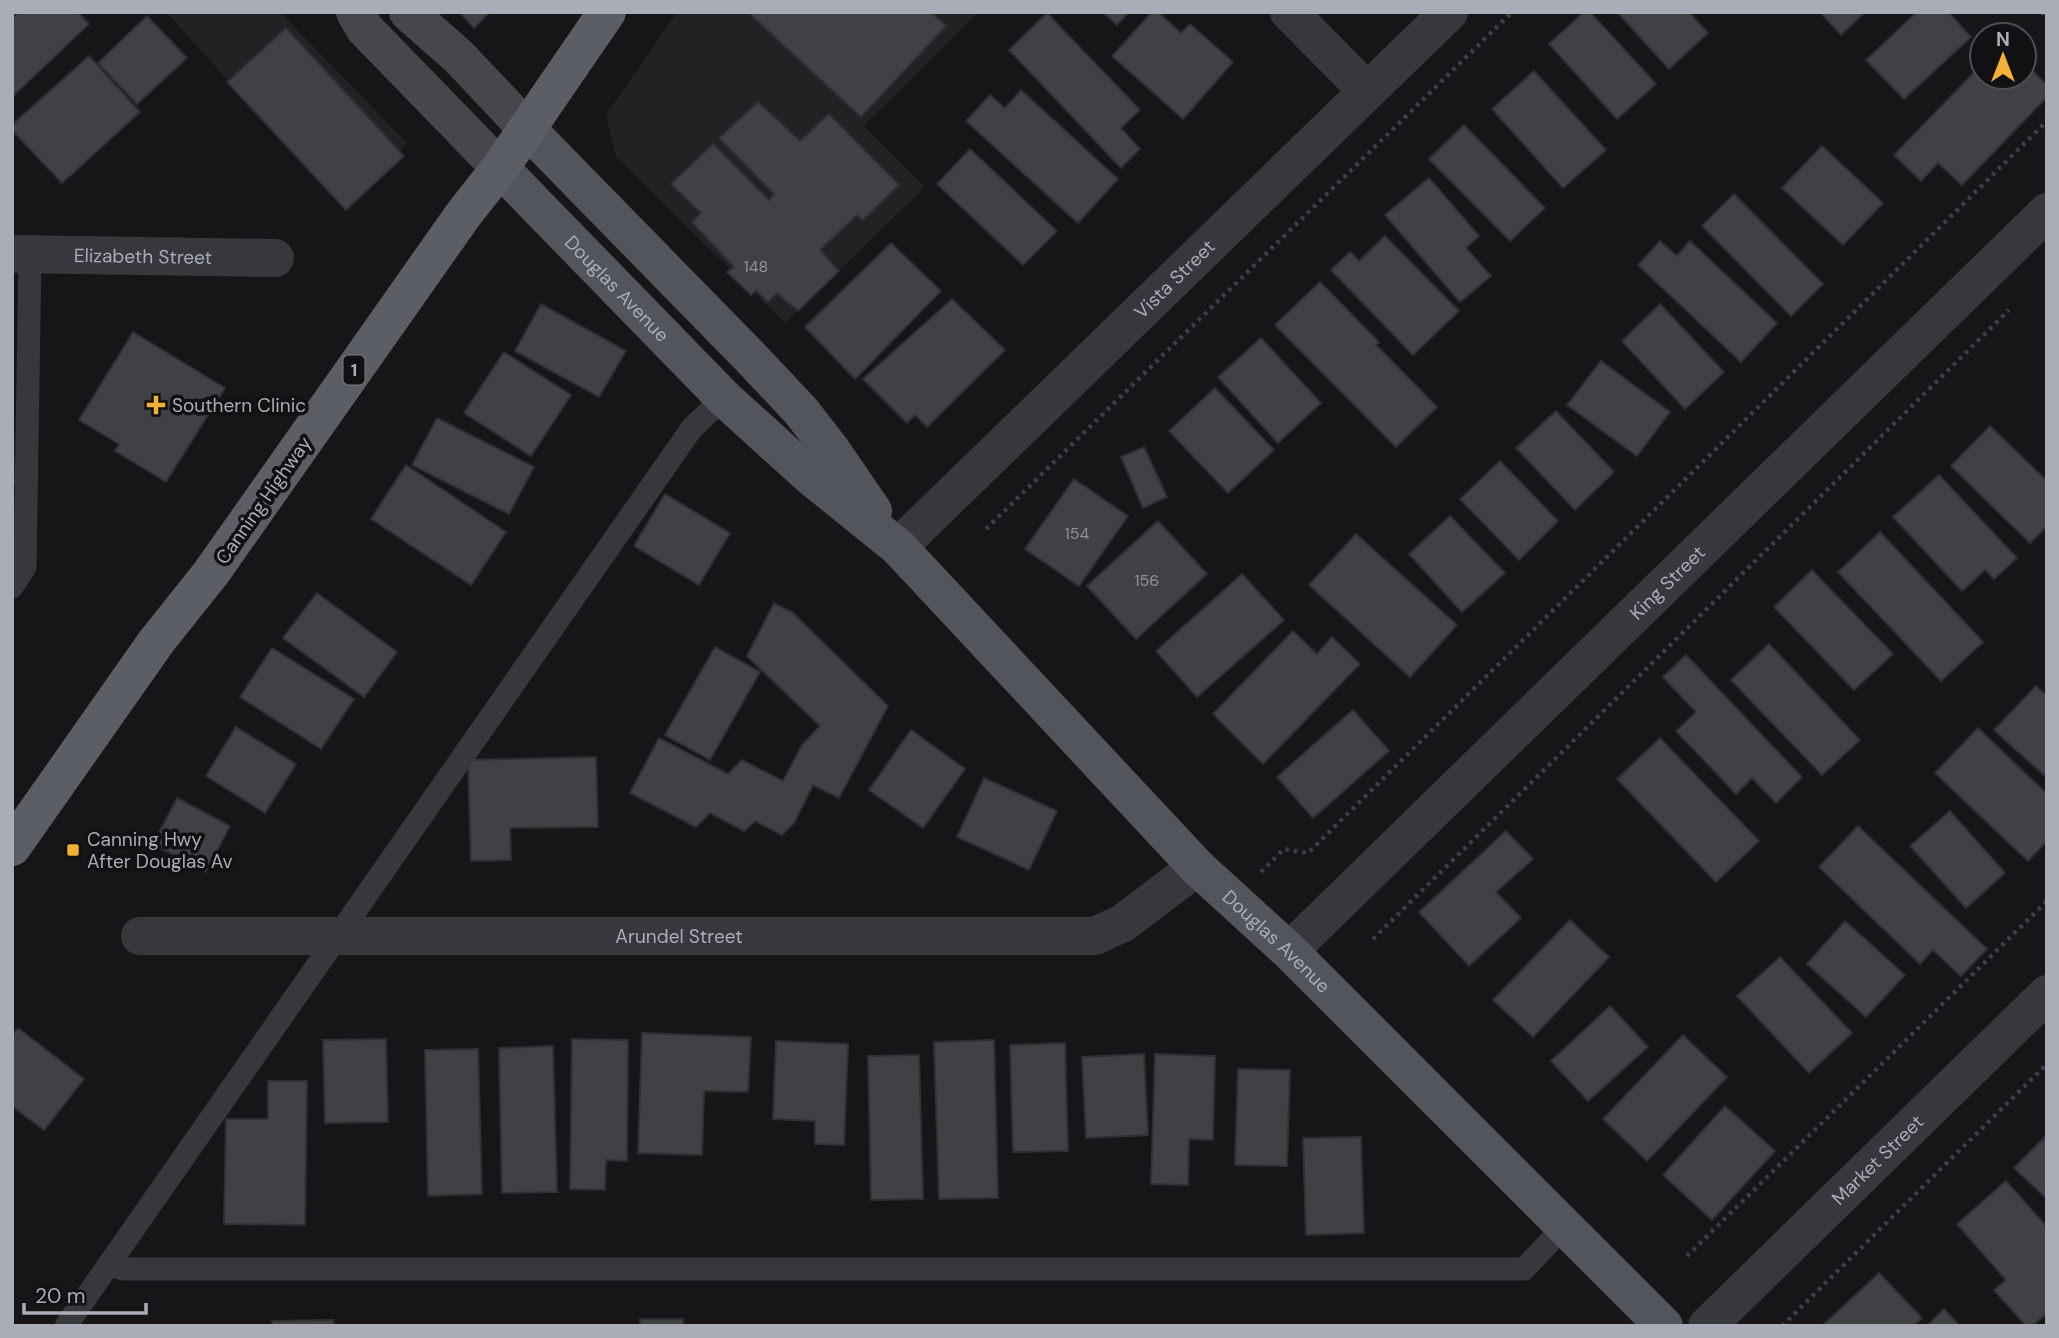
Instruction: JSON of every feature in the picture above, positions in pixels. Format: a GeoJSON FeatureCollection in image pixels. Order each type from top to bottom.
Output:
{"type":"FeatureCollection","features":[{"type":"Feature","properties":{"kind":"highway","name":"Canning Highway"},"geometry":{"type":"LineString","coordinates":[[12,847],[156,642],[211,573],[463,215],[500,168],[607,12]]}},
{"type":"Feature","properties":{"kind":"main road","name":"Douglas Avenue"},"geometry":{"type":"LineString","coordinates":[[355,12],[365,29],[724,398],[810,475],[898,547],[1197,867],[1289,951],[1664,1326]]}},
{"type":"Feature","properties":{"kind":"main road","name":"Douglas Avenue"},"geometry":{"type":"LineString","coordinates":[[408,12],[458,57],[801,411],[898,547]]}},
{"type":"Feature","properties":{"kind":"street"},"geometry":{"type":"LineString","coordinates":[[1289,12],[1367,91]]}},
{"type":"Feature","properties":{"kind":"street","name":"Vista Street"},"geometry":{"type":"LineString","coordinates":[[898,547],[1450,12]]}},
{"type":"Feature","properties":{"kind":"street","name":"King Street"},"geometry":{"type":"LineString","coordinates":[[1289,951],[2047,212]]}},
{"type":"Feature","properties":{"kind":"street","name":"Elizabeth Street"},"geometry":{"type":"LineString","coordinates":[[21,255],[275,258]]}},
{"type":"Feature","properties":{"kind":"street","name":"Arundel Street"},"geometry":{"type":"LineString","coordinates":[[140,936],[1095,936],[1123,923],[1197,867]]}},
{"type":"Feature","properties":{"kind":"street","name":"Market Street"},"geometry":{"type":"LineString","coordinates":[[1707,1326],[2047,994]]}},
{"type":"Feature","properties":{"kind":"lane"},"geometry":{"type":"LineString","coordinates":[[12,587],[25,567],[21,255]]}},
{"type":"Feature","properties":{"kind":"lane"},"geometry":{"type":"LineString","coordinates":[[66,1326],[692,428],[724,398]]}},
{"type":"Feature","properties":{"kind":"lane"},"geometry":{"type":"LineString","coordinates":[[111,1263],[122,1269],[1524,1269],[1565,1226]]}},
{"type":"Feature","properties":{"kind":"path"},"geometry":{"type":"LineString","coordinates":[[986,529],[1512,12]]}},
{"type":"Feature","properties":{"kind":"path"},"geometry":{"type":"LineString","coordinates":[[2042,12],[2047,17]]}},
{"type":"Feature","properties":{"kind":"path"},"geometry":{"type":"LineString","coordinates":[[1233,900],[1283,849],[1308,853],[2047,121]]}},
{"type":"Feature","properties":{"kind":"path"},"geometry":{"type":"LineString","coordinates":[[1373,939],[2017,302]]}},
{"type":"Feature","properties":{"kind":"path"},"geometry":{"type":"LineString","coordinates":[[1687,1256],[2047,901]]}},
{"type":"Feature","properties":{"kind":"path"},"geometry":{"type":"LineString","coordinates":[[1782,1326],[2047,1064]]}},
{"type":"Feature","properties":{"kind":"shaded area"},"geometry":{"type":"Polygon","coordinates":[[[166,12],[280,12],[407,143],[346,210],[166,12]]]}},
{"type":"Feature","properties":{"kind":"shaded area"},"geometry":{"type":"Polygon","coordinates":[[[677,12],[978,12],[864,126],[925,187],[785,323],[616,157],[606,115],[677,12]]]}},
{"type":"Feature","properties":{"kind":"building"},"geometry":{"type":"Polygon","coordinates":[[[19,12],[78,12],[89,24],[12,97],[12,18],[19,12]]]}},
{"type":"Feature","properties":{"kind":"building"},"geometry":{"type":"Polygon","coordinates":[[[459,12],[490,12],[474,28],[459,12]]]}},
{"type":"Feature","properties":{"kind":"building"},"geometry":{"type":"Polygon","coordinates":[[[931,12],[946,26],[861,117],[749,13],[931,12]]]}},
{"type":"Feature","properties":{"kind":"building"},"geometry":{"type":"Polygon","coordinates":[[[1103,12],[1129,12],[1117,25],[1103,12]]]}},
{"type":"Feature","properties":{"kind":"building"},"geometry":{"type":"Polygon","coordinates":[[[1152,12],[1158,12],[1181,33],[1190,24],[1233,62],[1183,119],[1112,56],[1152,12]]]}},
{"type":"Feature","properties":{"kind":"building"},"geometry":{"type":"Polygon","coordinates":[[[1584,12],[1590,12],[1656,84],[1617,119],[1549,44],[1584,12]]]}},
{"type":"Feature","properties":{"kind":"building"},"geometry":{"type":"Polygon","coordinates":[[[1617,12],[1689,12],[1708,33],[1669,69],[1617,12]]]}},
{"type":"Feature","properties":{"kind":"building"},"geometry":{"type":"Polygon","coordinates":[[[1820,12],[1865,12],[1841,35],[1820,12]]]}},
{"type":"Feature","properties":{"kind":"building"},"geometry":{"type":"Polygon","coordinates":[[[1917,12],[1948,12],[1968,34],[1968,40],[1904,99],[1866,60],[1917,12]]]}},
{"type":"Feature","properties":{"kind":"building"},"geometry":{"type":"Polygon","coordinates":[[[1047,13],[1140,110],[1121,128],[1140,149],[1121,168],[1009,50],[1047,13]]]}},
{"type":"Feature","properties":{"kind":"building"},"geometry":{"type":"Polygon","coordinates":[[[147,16],[187,58],[137,104],[98,63],[147,16]]]}},
{"type":"Feature","properties":{"kind":"building"},"geometry":{"type":"Polygon","coordinates":[[[286,28],[404,156],[346,210],[227,82],[286,28]]]}},
{"type":"Feature","properties":{"kind":"building"},"geometry":{"type":"Polygon","coordinates":[[[89,56],[140,112],[62,183],[12,130],[12,125],[89,56]]]}},
{"type":"Feature","properties":{"kind":"building"},"geometry":{"type":"Polygon","coordinates":[[[1534,71],[1606,150],[1563,188],[1492,109],[1534,71]]]}},
{"type":"Feature","properties":{"kind":"building"},"geometry":{"type":"Polygon","coordinates":[[[2038,76],[2047,85],[2047,97],[1962,185],[1938,163],[1921,181],[1894,155],[1968,78],[1968,91],[2038,91],[2038,76]]]}},
{"type":"Feature","properties":{"kind":"building"},"geometry":{"type":"Polygon","coordinates":[[[1021,90],[1118,179],[1078,223],[966,121],[990,95],[1005,108],[1021,90]]]}},
{"type":"Feature","properties":{"kind":"building"},"geometry":{"type":"Polygon","coordinates":[[[758,102],[800,141],[829,114],[899,185],[863,220],[857,215],[820,250],[839,271],[798,311],[777,293],[768,302],[756,290],[751,295],[727,272],[734,267],[692,222],[701,213],[671,184],[713,144],[769,200],[774,194],[719,138],[758,102]]]}},
{"type":"Feature","properties":{"kind":"building"},"geometry":{"type":"Polygon","coordinates":[[[1464,125],[1545,208],[1510,241],[1429,159],[1464,125]]]}},
{"type":"Feature","properties":{"kind":"building"},"geometry":{"type":"Polygon","coordinates":[[[1822,146],[1883,203],[1843,245],[1782,188],[1822,146]]]}},
{"type":"Feature","properties":{"kind":"building"},"geometry":{"type":"Polygon","coordinates":[[[970,149],[1057,231],[1023,265],[937,184],[970,149]]]}},
{"type":"Feature","properties":{"kind":"building"},"geometry":{"type":"Polygon","coordinates":[[[1429,178],[1479,236],[1466,248],[1491,276],[1460,302],[1385,215],[1429,178]]]}},
{"type":"Feature","properties":{"kind":"building"},"geometry":{"type":"Polygon","coordinates":[[[1734,194],[1823,284],[1791,316],[1702,226],[1734,194]]]}},
{"type":"Feature","properties":{"kind":"building"},"geometry":{"type":"Polygon","coordinates":[[[1385,236],[1459,311],[1413,355],[1331,270],[1350,252],[1359,261],[1385,236]]]}},
{"type":"Feature","properties":{"kind":"building"},"geometry":{"type":"Polygon","coordinates":[[[1660,241],[1677,256],[1690,241],[1777,323],[1741,362],[1638,265],[1660,241]]]}},
{"type":"Feature","properties":{"kind":"building"},"geometry":{"type":"Polygon","coordinates":[[[891,243],[941,291],[855,379],[805,327],[891,243]]]}},
{"type":"Feature","properties":{"kind":"building"},"geometry":{"type":"Polygon","coordinates":[[[1320,282],[1379,342],[1376,345],[1437,407],[1396,447],[1275,325],[1320,282]]]}},
{"type":"Feature","properties":{"kind":"building"},"geometry":{"type":"Polygon","coordinates":[[[952,299],[1005,350],[927,427],[915,415],[907,423],[863,379],[952,299]]]}},
{"type":"Feature","properties":{"kind":"building"},"geometry":{"type":"Polygon","coordinates":[[[541,304],[626,351],[599,397],[515,351],[541,304]]]}},
{"type":"Feature","properties":{"kind":"building"},"geometry":{"type":"Polygon","coordinates":[[[1660,304],[1724,372],[1685,409],[1622,341],[1660,304]]]}},
{"type":"Feature","properties":{"kind":"building"},"geometry":{"type":"Polygon","coordinates":[[[133,332],[225,388],[166,482],[115,451],[119,444],[79,420],[133,332]]]}},
{"type":"Feature","properties":{"kind":"building"},"geometry":{"type":"Polygon","coordinates":[[[1261,338],[1321,403],[1278,443],[1218,377],[1261,338]]]}},
{"type":"Feature","properties":{"kind":"building"},"geometry":{"type":"Polygon","coordinates":[[[504,352],[571,395],[531,456],[464,413],[504,352]]]}},
{"type":"Feature","properties":{"kind":"building"},"geometry":{"type":"Polygon","coordinates":[[[1601,361],[1670,412],[1637,456],[1567,405],[1601,361]]]}},
{"type":"Feature","properties":{"kind":"building"},"geometry":{"type":"Polygon","coordinates":[[[12,382],[14,484],[12,485],[12,382]]]}},
{"type":"Feature","properties":{"kind":"building"},"geometry":{"type":"Polygon","coordinates":[[[1215,388],[1274,450],[1228,493],[1169,431],[1215,388]]]}},
{"type":"Feature","properties":{"kind":"building"},"geometry":{"type":"Polygon","coordinates":[[[1556,411],[1614,472],[1575,510],[1516,448],[1556,411]]]}},
{"type":"Feature","properties":{"kind":"building"},"geometry":{"type":"Polygon","coordinates":[[[437,418],[534,467],[509,514],[412,465],[437,418]]]}},
{"type":"Feature","properties":{"kind":"building"},"geometry":{"type":"Polygon","coordinates":[[[1990,426],[2047,481],[2047,526],[2030,543],[1951,466],[1990,426]]]}},
{"type":"Feature","properties":{"kind":"building"},"geometry":{"type":"Polygon","coordinates":[[[1144,447],[1167,497],[1143,508],[1121,457],[1144,447]]]}},
{"type":"Feature","properties":{"kind":"building"},"geometry":{"type":"Polygon","coordinates":[[[1500,461],[1558,521],[1519,560],[1460,499],[1500,461]]]}},
{"type":"Feature","properties":{"kind":"building"},"geometry":{"type":"Polygon","coordinates":[[[406,465],[506,532],[471,585],[371,519],[406,465]]]}},
{"type":"Feature","properties":{"kind":"building"},"geometry":{"type":"Polygon","coordinates":[[[1939,475],[2017,558],[1994,579],[1985,570],[1962,591],[1893,517],[1939,475]]]}},
{"type":"Feature","properties":{"kind":"building"},"geometry":{"type":"Polygon","coordinates":[[[1074,479],[1128,516],[1079,586],[1025,549],[1074,479]]]}},
{"type":"Feature","properties":{"kind":"building"},"geometry":{"type":"Polygon","coordinates":[[[665,494],[730,533],[699,585],[634,546],[665,494]]]}},
{"type":"Feature","properties":{"kind":"building"},"geometry":{"type":"Polygon","coordinates":[[[1450,516],[1505,573],[1462,612],[1409,554],[1450,516]]]}},
{"type":"Feature","properties":{"kind":"building"},"geometry":{"type":"Polygon","coordinates":[[[1158,521],[1207,574],[1136,639],[1087,586],[1158,521]]]}},
{"type":"Feature","properties":{"kind":"building"},"geometry":{"type":"Polygon","coordinates":[[[1880,532],[1983,642],[1941,681],[1838,572],[1880,532]]]}},
{"type":"Feature","properties":{"kind":"building"},"geometry":{"type":"Polygon","coordinates":[[[1356,534],[1457,625],[1410,677],[1309,585],[1356,534]]]}},
{"type":"Feature","properties":{"kind":"building"},"geometry":{"type":"Polygon","coordinates":[[[1812,570],[1893,654],[1854,690],[1774,607],[1812,570]]]}},
{"type":"Feature","properties":{"kind":"building"},"geometry":{"type":"Polygon","coordinates":[[[1242,574],[1284,620],[1197,697],[1156,651],[1242,574]]]}},
{"type":"Feature","properties":{"kind":"building"},"geometry":{"type":"Polygon","coordinates":[[[317,593],[397,652],[364,697],[283,638],[317,593]]]}},
{"type":"Feature","properties":{"kind":"building"},"geometry":{"type":"Polygon","coordinates":[[[774,603],[793,613],[888,706],[839,798],[813,785],[794,823],[782,835],[755,821],[744,831],[710,813],[696,827],[630,793],[659,738],[728,774],[742,760],[783,781],[802,745],[820,726],[747,656],[774,603]]]}},
{"type":"Feature","properties":{"kind":"building"},"geometry":{"type":"Polygon","coordinates":[[[1293,631],[1317,654],[1332,637],[1360,664],[1263,764],[1213,714],[1293,631]]]}},
{"type":"Feature","properties":{"kind":"building"},"geometry":{"type":"Polygon","coordinates":[[[1769,644],[1860,740],[1822,775],[1731,680],[1769,644]]]}},
{"type":"Feature","properties":{"kind":"building"},"geometry":{"type":"Polygon","coordinates":[[[715,647],[760,672],[710,760],[665,735],[715,647]]]}},
{"type":"Feature","properties":{"kind":"building"},"geometry":{"type":"Polygon","coordinates":[[[272,648],[354,699],[321,749],[240,697],[272,648]]]}},
{"type":"Feature","properties":{"kind":"building"},"geometry":{"type":"Polygon","coordinates":[[[1686,655],[1802,777],[1776,803],[1752,778],[1736,794],[1676,731],[1696,712],[1663,677],[1686,655]]]}},
{"type":"Feature","properties":{"kind":"building"},"geometry":{"type":"Polygon","coordinates":[[[2036,686],[2047,696],[2047,778],[1994,730],[2036,686]]]}},
{"type":"Feature","properties":{"kind":"building"},"geometry":{"type":"Polygon","coordinates":[[[1353,710],[1389,751],[1313,818],[1277,777],[1353,710]]]}},
{"type":"Feature","properties":{"kind":"building"},"geometry":{"type":"Polygon","coordinates":[[[236,727],[296,764],[265,813],[206,776],[236,727]]]}},
{"type":"Feature","properties":{"kind":"building"},"geometry":{"type":"Polygon","coordinates":[[[1978,728],[2047,794],[2047,841],[2028,861],[1935,773],[1978,728]]]}},
{"type":"Feature","properties":{"kind":"building"},"geometry":{"type":"Polygon","coordinates":[[[911,730],[965,769],[923,828],[869,790],[911,730]]]}},
{"type":"Feature","properties":{"kind":"building"},"geometry":{"type":"Polygon","coordinates":[[[1660,738],[1759,841],[1716,882],[1617,779],[1660,738]]]}},
{"type":"Feature","properties":{"kind":"building"},"geometry":{"type":"Polygon","coordinates":[[[596,757],[598,827],[510,828],[511,860],[471,861],[468,760],[596,757]]]}},
{"type":"Feature","properties":{"kind":"building"},"geometry":{"type":"Polygon","coordinates":[[[984,778],[1057,811],[1029,870],[957,837],[984,778]]]}},
{"type":"Feature","properties":{"kind":"building"},"geometry":{"type":"Polygon","coordinates":[[[177,798],[230,826],[206,872],[153,844],[177,798]]]}},
{"type":"Feature","properties":{"kind":"building"},"geometry":{"type":"Polygon","coordinates":[[[1950,811],[2005,873],[1966,908],[1910,846],[1950,811]]]}},
{"type":"Feature","properties":{"kind":"building"},"geometry":{"type":"Polygon","coordinates":[[[1858,826],[1987,949],[1961,976],[1933,950],[1920,964],[1819,867],[1858,826]]]}},
{"type":"Feature","properties":{"kind":"building"},"geometry":{"type":"Polygon","coordinates":[[[1506,831],[1533,859],[1496,892],[1521,918],[1469,966],[1419,912],[1506,831]]]}},
{"type":"Feature","properties":{"kind":"building"},"geometry":{"type":"Polygon","coordinates":[[[1570,920],[1609,957],[1533,1037],[1493,1000],[1570,920]]]}},
{"type":"Feature","properties":{"kind":"building"},"geometry":{"type":"Polygon","coordinates":[[[1845,921],[1905,975],[1866,1017],[1807,964],[1845,921]]]}},
{"type":"Feature","properties":{"kind":"building"},"geometry":{"type":"Polygon","coordinates":[[[1780,957],[1852,1033],[1809,1073],[1737,996],[1780,957]]]}},
{"type":"Feature","properties":{"kind":"building"},"geometry":{"type":"Polygon","coordinates":[[[1610,1006],[1648,1047],[1588,1101],[1551,1061],[1610,1006]]]}},
{"type":"Feature","properties":{"kind":"building"},"geometry":{"type":"Polygon","coordinates":[[[18,1028],[84,1079],[44,1130],[12,1106],[12,1035],[18,1028]]]}},
{"type":"Feature","properties":{"kind":"building"},"geometry":{"type":"Polygon","coordinates":[[[642,1033],[751,1037],[748,1092],[704,1091],[702,1155],[638,1153],[642,1033]]]}},
{"type":"Feature","properties":{"kind":"building"},"geometry":{"type":"Polygon","coordinates":[[[1683,1035],[1727,1077],[1647,1161],[1603,1119],[1683,1035]]]}},
{"type":"Feature","properties":{"kind":"building"},"geometry":{"type":"Polygon","coordinates":[[[386,1039],[388,1122],[325,1123],[323,1040],[386,1039]]]}},
{"type":"Feature","properties":{"kind":"building"},"geometry":{"type":"Polygon","coordinates":[[[572,1039],[628,1040],[627,1161],[606,1160],[605,1190],[570,1189],[572,1039]]]}},
{"type":"Feature","properties":{"kind":"building"},"geometry":{"type":"Polygon","coordinates":[[[994,1040],[998,1198],[939,1199],[934,1042],[994,1040]]]}},
{"type":"Feature","properties":{"kind":"building"},"geometry":{"type":"Polygon","coordinates":[[[776,1041],[848,1044],[844,1145],[815,1144],[815,1121],[773,1119],[776,1041]]]}},
{"type":"Feature","properties":{"kind":"building"},"geometry":{"type":"Polygon","coordinates":[[[1065,1043],[1068,1151],[1013,1152],[1010,1045],[1065,1043]]]}},
{"type":"Feature","properties":{"kind":"building"},"geometry":{"type":"Polygon","coordinates":[[[553,1046],[557,1192],[502,1193],[499,1048],[553,1046]]]}},
{"type":"Feature","properties":{"kind":"building"},"geometry":{"type":"Polygon","coordinates":[[[478,1049],[482,1194],[428,1196],[425,1050],[478,1049]]]}},
{"type":"Feature","properties":{"kind":"building"},"geometry":{"type":"Polygon","coordinates":[[[1144,1054],[1148,1135],[1086,1138],[1082,1057],[1144,1054]]]}},
{"type":"Feature","properties":{"kind":"building"},"geometry":{"type":"Polygon","coordinates":[[[1155,1054],[1215,1056],[1213,1140],[1189,1139],[1188,1185],[1151,1184],[1155,1054]]]}},
{"type":"Feature","properties":{"kind":"building"},"geometry":{"type":"Polygon","coordinates":[[[919,1055],[923,1199],[871,1200],[868,1056],[919,1055]]]}},
{"type":"Feature","properties":{"kind":"building"},"geometry":{"type":"Polygon","coordinates":[[[1238,1069],[1290,1070],[1287,1166],[1235,1165],[1238,1069]]]}},
{"type":"Feature","properties":{"kind":"building"},"geometry":{"type":"Polygon","coordinates":[[[268,1081],[307,1081],[305,1225],[224,1224],[226,1119],[268,1119],[268,1081]]]}},
{"type":"Feature","properties":{"kind":"building"},"geometry":{"type":"Polygon","coordinates":[[[1725,1106],[1775,1151],[1712,1220],[1663,1175],[1725,1106]]]}},
{"type":"Feature","properties":{"kind":"building"},"geometry":{"type":"Polygon","coordinates":[[[2047,1135],[2047,1199],[2014,1168],[2047,1135]]]}},
{"type":"Feature","properties":{"kind":"building"},"geometry":{"type":"Polygon","coordinates":[[[1361,1137],[1364,1233],[1306,1235],[1303,1138],[1361,1137]]]}},
{"type":"Feature","properties":{"kind":"building"},"geometry":{"type":"Polygon","coordinates":[[[2006,1181],[2047,1227],[2047,1313],[2032,1326],[2026,1326],[1994,1290],[2006,1280],[1957,1224],[2006,1181]]]}},
{"type":"Feature","properties":{"kind":"building"},"geometry":{"type":"Polygon","coordinates":[[[1879,1273],[1922,1318],[1913,1326],[1822,1326],[1879,1273]]]}},
{"type":"Feature","properties":{"kind":"building"},"geometry":{"type":"Polygon","coordinates":[[[1944,1309],[1960,1326],[1927,1326],[1944,1309]]]}},
{"type":"Feature","properties":{"kind":"building"},"geometry":{"type":"Polygon","coordinates":[[[640,1319],[683,1319],[683,1326],[640,1326],[640,1319]]]}},
{"type":"Feature","properties":{"kind":"building"},"geometry":{"type":"Polygon","coordinates":[[[333,1320],[334,1326],[273,1326],[272,1321],[333,1320]]]}},
{"type":"Feature","properties":{"kind":"place","name":"Southern Clinic"},"geometry":{"type":"Point","coordinates":[156,405]}},
{"type":"Feature","properties":{"kind":"place","name":"Canning Hwy After Douglas Av"},"geometry":{"type":"Point","coordinates":[73,850]}}]}
